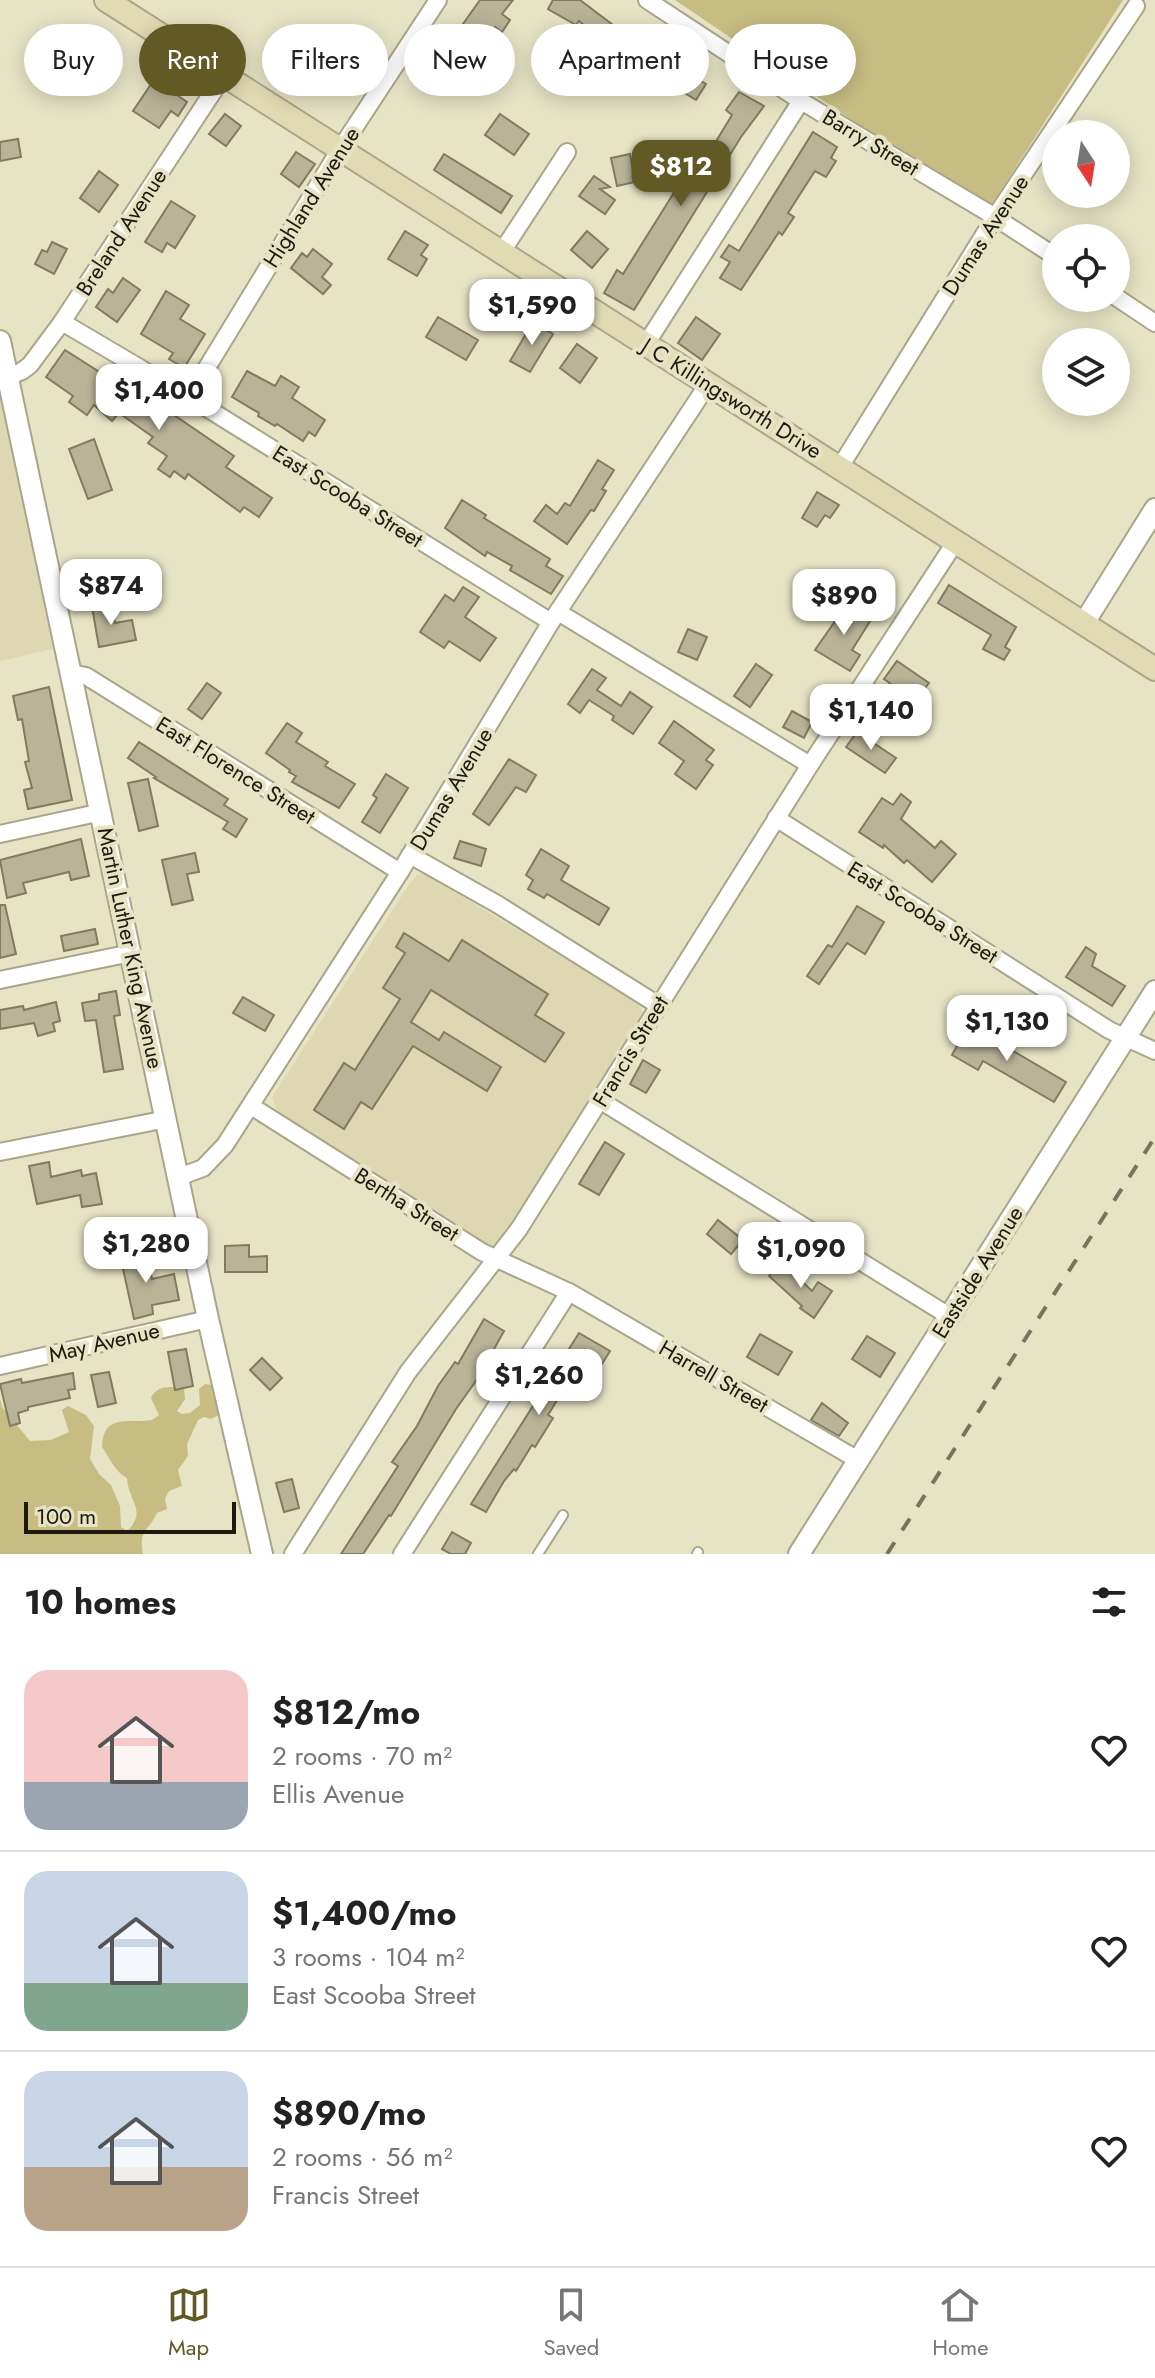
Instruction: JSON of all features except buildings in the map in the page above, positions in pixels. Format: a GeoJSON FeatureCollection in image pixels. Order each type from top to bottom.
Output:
{"type":"FeatureCollection","features":[{"type":"Feature","properties":{"kind":"main road","name":"J C Killingsworth Drive"},"geometry":{"type":"LineString","coordinates":[[106,0],[144,24]]}},
{"type":"Feature","properties":{"kind":"main road","name":"J C Killingsworth Drive"},"geometry":{"type":"LineString","coordinates":[[246,90],[1155,669]]}},
{"type":"Feature","properties":{"kind":"street","name":"Highland Avenue"},"geometry":{"type":"LineString","coordinates":[[189,397],[339,151],[438,0]]}},
{"type":"Feature","properties":{"kind":"street","name":"Barry Street"},"geometry":{"type":"LineString","coordinates":[[647,0],[801,101],[1042,248]]}},
{"type":"Feature","properties":{"kind":"street","name":"Dumas Avenue"},"geometry":{"type":"LineString","coordinates":[[840,467],[995,217],[1136,6]]}},
{"type":"Feature","properties":{"kind":"street","name":"Breland Avenue"},"geometry":{"type":"LineString","coordinates":[[8,377],[30,365],[62,322],[210,96]]}},
{"type":"Feature","properties":{"kind":"street"},"geometry":{"type":"LineString","coordinates":[[646,344],[801,101]]}},
{"type":"Feature","properties":{"kind":"street"},"geometry":{"type":"LineString","coordinates":[[501,253],[567,152]]}},
{"type":"Feature","properties":{"kind":"street"},"geometry":{"type":"LineString","coordinates":[[1130,306],[1155,323]]}},
{"type":"Feature","properties":{"kind":"street","name":"East Scooba Street"},"geometry":{"type":"LineString","coordinates":[[62,322],[555,617],[810,765]]}},
{"type":"Feature","properties":{"kind":"street","name":"Martin Luther King Avenue"},"geometry":{"type":"LineString","coordinates":[[0,341],[208,1319],[262,1554]]}},
{"type":"Feature","properties":{"kind":"street","name":"Dumas Avenue"},"geometry":{"type":"LineString","coordinates":[[179,1177],[196,1172],[216,1157],[251,1106],[400,872],[555,617],[708,384]]}},
{"type":"Feature","properties":{"kind":"street"},"geometry":{"type":"LineString","coordinates":[[1084,623],[1155,509]]}},
{"type":"Feature","properties":{"kind":"street","name":"Francis Street"},"geometry":{"type":"LineString","coordinates":[[293,1554],[408,1372],[519,1229],[776,818],[956,541]]}},
{"type":"Feature","properties":{"kind":"street","name":"East Florence Street"},"geometry":{"type":"LineString","coordinates":[[71,673],[86,676],[400,872]]}},
{"type":"Feature","properties":{"kind":"street"},"geometry":{"type":"LineString","coordinates":[[0,834],[102,812]]}},
{"type":"Feature","properties":{"kind":"street","name":"East Scooba Street"},"geometry":{"type":"LineString","coordinates":[[776,818],[1109,1030],[1155,1051]]}},
{"type":"Feature","properties":{"kind":"street"},"geometry":{"type":"LineString","coordinates":[[410,855],[497,904],[658,1005]]}},
{"type":"Feature","properties":{"kind":"street"},"geometry":{"type":"LineString","coordinates":[[0,980],[131,953]]}},
{"type":"Feature","properties":{"kind":"street","name":"Eastside Avenue"},"geometry":{"type":"LineString","coordinates":[[799,1554],[1155,991]]}},
{"type":"Feature","properties":{"kind":"street"},"geometry":{"type":"LineString","coordinates":[[601,1101],[949,1316]]}},
{"type":"Feature","properties":{"kind":"street","name":"Bertha Street"},"geometry":{"type":"LineString","coordinates":[[251,1106],[482,1252],[569,1292]]}},
{"type":"Feature","properties":{"kind":"street"},"geometry":{"type":"LineString","coordinates":[[0,1152],[167,1119]]}},
{"type":"Feature","properties":{"kind":"street"},"geometry":{"type":"LineString","coordinates":[[402,1554],[569,1292]]}},
{"type":"Feature","properties":{"kind":"street","name":"Harrell Street"},"geometry":{"type":"LineString","coordinates":[[569,1292],[858,1460]]}},
{"type":"Feature","properties":{"kind":"street","name":"May Avenue"},"geometry":{"type":"LineString","coordinates":[[0,1366],[208,1319]]}},
{"type":"Feature","properties":{"kind":"lane"},"geometry":{"type":"LineString","coordinates":[[538,1554],[563,1515]]}},
{"type":"Feature","properties":{"kind":"shaded area"},"geometry":{"type":"Polygon","coordinates":[[[675,0],[1123,0],[1046,120],[1042,120],[1042,126],[987,212],[816,96],[856,96],[856,24],[725,24],[725,34],[675,0]]]}},
{"type":"Feature","properties":{"kind":"shaded area"},"geometry":{"type":"Polygon","coordinates":[[[0,397],[53,649],[0,661],[0,397]]]}},
{"type":"Feature","properties":{"kind":"shaded area"},"geometry":{"type":"Polygon","coordinates":[[[425,874],[638,1003],[644,1014],[539,1187],[494,1249],[279,1113],[272,1097],[408,886],[417,875],[425,874]]]}},
{"type":"Feature","properties":{"kind":"shaded area"},"geometry":{"type":"Polygon","coordinates":[[[205,1384],[212,1385],[219,1415],[198,1420],[187,1444],[188,1456],[178,1470],[182,1486],[169,1491],[165,1499],[167,1509],[157,1513],[145,1531],[143,1554],[0,1554],[0,1399],[2,1407],[30,1441],[51,1440],[69,1432],[62,1410],[68,1406],[86,1415],[94,1426],[90,1459],[99,1474],[111,1485],[120,1506],[121,1527],[127,1531],[136,1518],[135,1506],[127,1478],[102,1447],[107,1429],[119,1422],[152,1420],[159,1415],[151,1398],[165,1388],[184,1389],[185,1399],[177,1411],[190,1413],[200,1405],[199,1389],[205,1384]]]}},
{"type":"Feature","properties":{"kind":"railway"},"geometry":{"type":"LineString","coordinates":[[887,1554],[1155,1137]]}}]}
